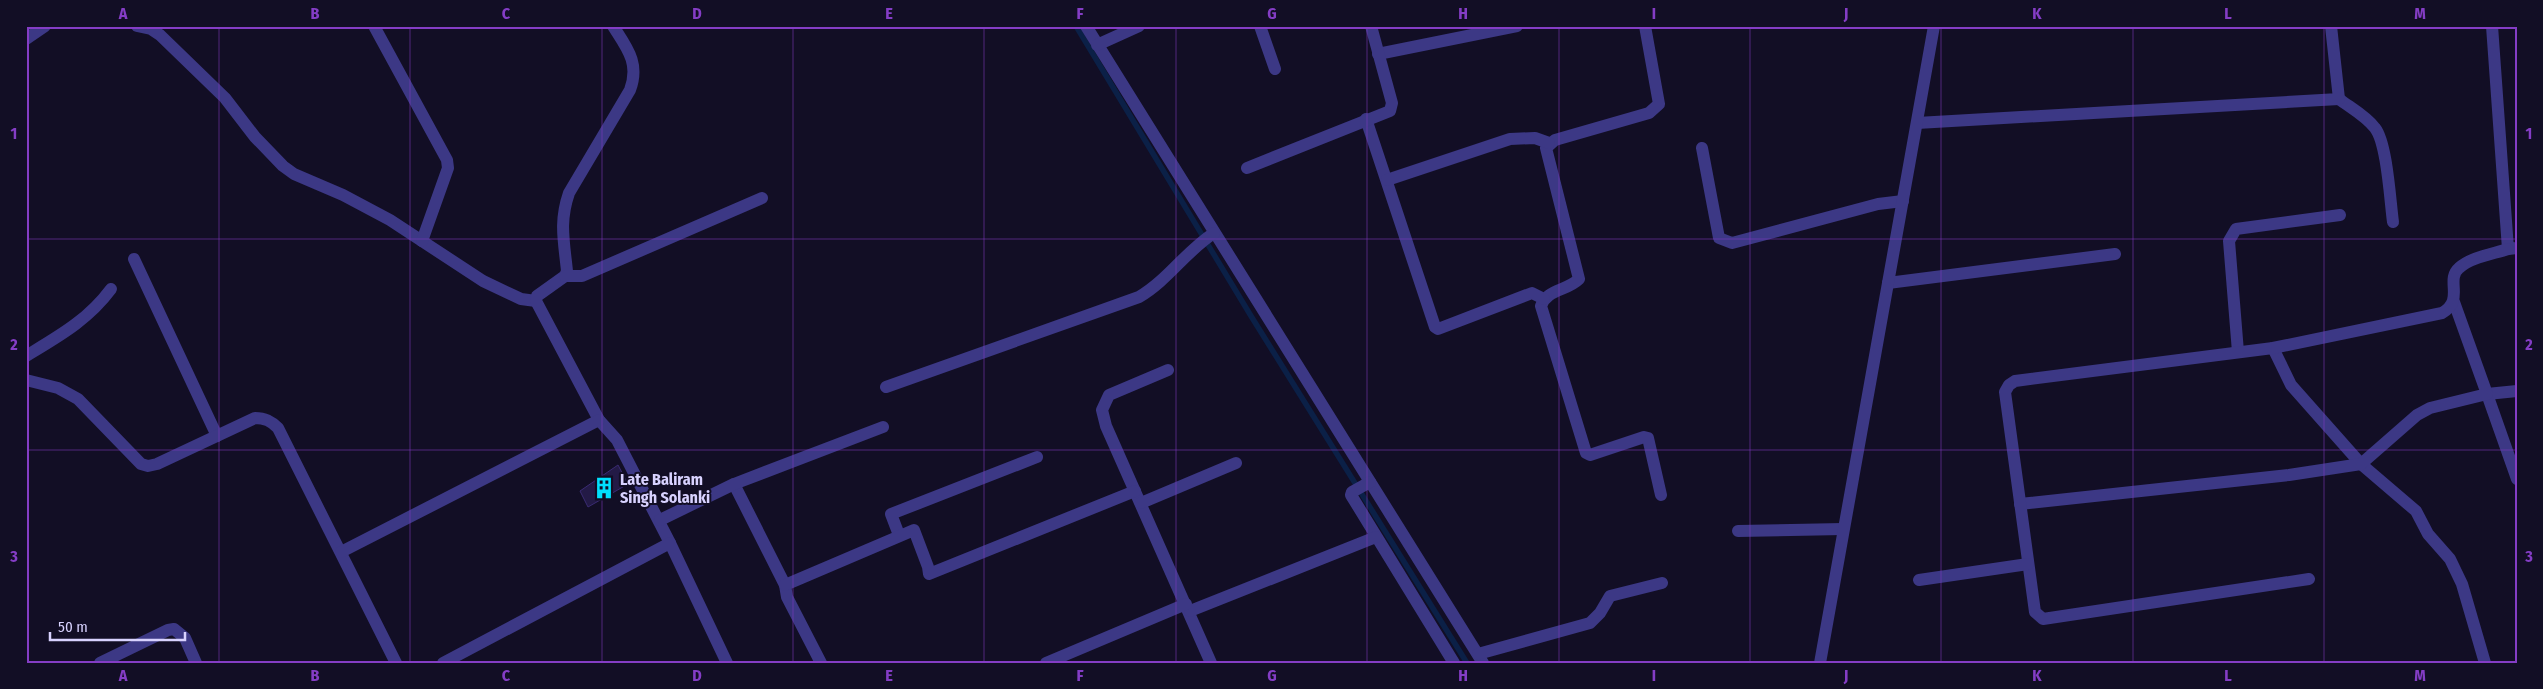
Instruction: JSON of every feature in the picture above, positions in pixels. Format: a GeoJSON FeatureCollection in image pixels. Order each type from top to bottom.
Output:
{"type":"FeatureCollection","features":[{"type":"Feature","properties":{"kind":"street"},"geometry":{"type":"LineString","coordinates":[[26,39],[45,26]]}},
{"type":"Feature","properties":{"kind":"street"},"geometry":{"type":"LineString","coordinates":[[137,26],[162,31],[226,98],[255,138],[283,166],[294,174],[343,195],[390,220],[483,281],[521,299],[536,300]]}},
{"type":"Feature","properties":{"kind":"street"},"geometry":{"type":"LineString","coordinates":[[374,26],[447,160],[448,168],[422,241]]}},
{"type":"Feature","properties":{"kind":"street"},"geometry":{"type":"LineString","coordinates":[[536,300],[537,296],[564,276],[567,271],[561,219],[566,200],[634,80],[633,58],[613,26]]}},
{"type":"Feature","properties":{"kind":"street"},"geometry":{"type":"LineString","coordinates":[[1086,26],[1208,237],[1480,658],[1590,623],[1600,614],[1610,596],[1662,582]]}},
{"type":"Feature","properties":{"kind":"street"},"geometry":{"type":"LineString","coordinates":[[1097,45],[1140,26]]}},
{"type":"Feature","properties":{"kind":"street"},"geometry":{"type":"LineString","coordinates":[[1260,26],[1275,69]]}},
{"type":"Feature","properties":{"kind":"street"},"geometry":{"type":"LineString","coordinates":[[1247,168],[1390,111],[1392,107],[1370,26]]}},
{"type":"Feature","properties":{"kind":"street"},"geometry":{"type":"LineString","coordinates":[[1378,54],[1517,26]]}},
{"type":"Feature","properties":{"kind":"street"},"geometry":{"type":"LineString","coordinates":[[1387,180],[1510,139],[1535,138],[1549,143],[1649,113],[1659,104],[1645,26]]}},
{"type":"Feature","properties":{"kind":"street"},"geometry":{"type":"LineString","coordinates":[[1820,663],[1934,26]]}},
{"type":"Feature","properties":{"kind":"street"},"geometry":{"type":"LineString","coordinates":[[2331,26],[2339,99]]}},
{"type":"Feature","properties":{"kind":"street"},"geometry":{"type":"LineString","coordinates":[[2492,26],[2512,248],[2465,263],[2458,268],[2455,273],[2454,302],[2517,479]]}},
{"type":"Feature","properties":{"kind":"street"},"geometry":{"type":"LineString","coordinates":[[1917,123],[2339,99],[2368,119],[2377,129],[2384,150],[2393,222]]}},
{"type":"Feature","properties":{"kind":"street"},"geometry":{"type":"LineString","coordinates":[[1366,119],[1435,328],[1438,329],[1532,293],[1544,299]]}},
{"type":"Feature","properties":{"kind":"street"},"geometry":{"type":"LineString","coordinates":[[1549,143],[1546,148],[1579,280],[1544,299],[1541,306],[1586,453],[1590,455],[1644,437],[1648,438],[1661,495]]}},
{"type":"Feature","properties":{"kind":"street"},"geometry":{"type":"LineString","coordinates":[[1702,148],[1720,238],[1724,242],[1732,243],[1878,204],[1903,201]]}},
{"type":"Feature","properties":{"kind":"street"},"geometry":{"type":"LineString","coordinates":[[564,276],[582,276],[762,198]]}},
{"type":"Feature","properties":{"kind":"street"},"geometry":{"type":"LineString","coordinates":[[2238,352],[2230,234],[2236,229],[2340,215]]}},
{"type":"Feature","properties":{"kind":"street"},"geometry":{"type":"LineString","coordinates":[[886,387],[1139,297],[1155,288],[1208,237]]}},
{"type":"Feature","properties":{"kind":"street"},"geometry":{"type":"LineString","coordinates":[[1888,283],[2115,254]]}},
{"type":"Feature","properties":{"kind":"street"},"geometry":{"type":"LineString","coordinates":[[134,259],[217,436]]}},
{"type":"Feature","properties":{"kind":"street"},"geometry":{"type":"LineString","coordinates":[[26,356],[73,328],[88,316],[110,288]]}},
{"type":"Feature","properties":{"kind":"street"},"geometry":{"type":"LineString","coordinates":[[536,300],[599,420],[617,440],[660,520],[727,663]]}},
{"type":"Feature","properties":{"kind":"street"},"geometry":{"type":"LineString","coordinates":[[2309,578],[2043,619],[2035,612],[2005,392],[2009,385],[2015,381],[2273,348],[2442,313],[2450,309],[2454,302]]}},
{"type":"Feature","properties":{"kind":"street"},"geometry":{"type":"LineString","coordinates":[[2273,348],[2291,385],[2361,464],[2416,511],[2428,534],[2450,559],[2462,584],[2486,663]]}},
{"type":"Feature","properties":{"kind":"street"},"geometry":{"type":"LineString","coordinates":[[1168,370],[1109,395],[1102,410],[1106,426],[1211,663]]}},
{"type":"Feature","properties":{"kind":"street"},"geometry":{"type":"LineString","coordinates":[[26,380],[58,388],[78,399],[141,464],[157,464],[255,418],[263,418],[272,422],[278,428],[396,663]]}},
{"type":"Feature","properties":{"kind":"street"},"geometry":{"type":"LineString","coordinates":[[2020,504],[2289,475],[2361,464],[2404,424],[2423,412],[2488,394],[2517,391]]}},
{"type":"Feature","properties":{"kind":"street"},"geometry":{"type":"LineString","coordinates":[[340,552],[599,420]]}},
{"type":"Feature","properties":{"kind":"street"},"geometry":{"type":"LineString","coordinates":[[660,520],[734,484],[883,427]]}},
{"type":"Feature","properties":{"kind":"street"},"geometry":{"type":"LineString","coordinates":[[899,535],[891,514],[1038,457]]}},
{"type":"Feature","properties":{"kind":"street"},"geometry":{"type":"LineString","coordinates":[[785,585],[914,530],[929,574],[1236,463]]}},
{"type":"Feature","properties":{"kind":"street"},"geometry":{"type":"LineString","coordinates":[[1367,483],[1352,492],[1351,495],[1454,663]]}},
{"type":"Feature","properties":{"kind":"street"},"geometry":{"type":"LineString","coordinates":[[734,484],[785,585],[786,596],[820,663]]}},
{"type":"Feature","properties":{"kind":"street"},"geometry":{"type":"LineString","coordinates":[[1738,531],[1843,529]]}},
{"type":"Feature","properties":{"kind":"street"},"geometry":{"type":"LineString","coordinates":[[1046,663],[1376,536]]}},
{"type":"Feature","properties":{"kind":"street"},"geometry":{"type":"LineString","coordinates":[[443,663],[670,543]]}},
{"type":"Feature","properties":{"kind":"street"},"geometry":{"type":"LineString","coordinates":[[1919,580],[2028,564]]}},
{"type":"Feature","properties":{"kind":"street"},"geometry":{"type":"LineString","coordinates":[[100,663],[168,630],[174,629],[185,638],[196,663]]}},
{"type":"Feature","properties":{"kind":"building","name":"Late Baliram Singh Solanki"},"geometry":{"type":"Polygon","coordinates":[[[618,465],[628,484],[588,507],[580,491],[618,465]]]}},
{"type":"Feature","properties":{"kind":"waterway"},"geometry":{"type":"LineString","coordinates":[[1076,26],[1251,316],[1467,663]]}},
{"type":"Feature","properties":{"kind":"place","name":"Late Baliram Singh Solanki"},"geometry":{"type":"Point","coordinates":[604,488]}}]}
